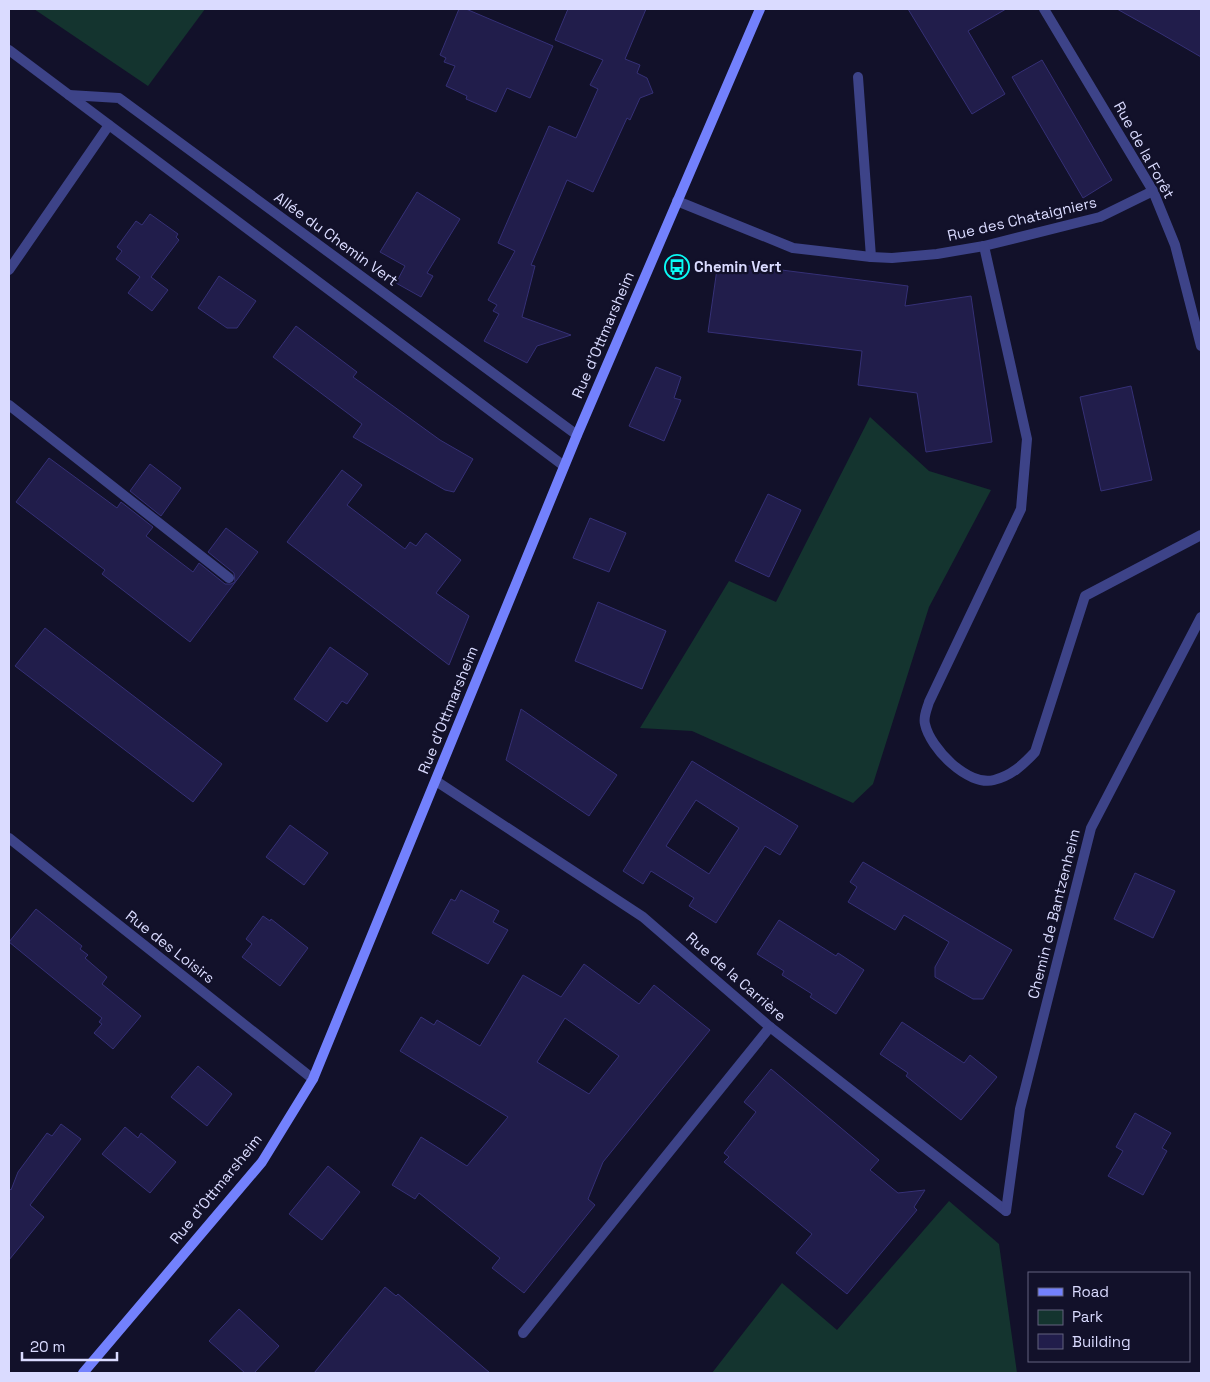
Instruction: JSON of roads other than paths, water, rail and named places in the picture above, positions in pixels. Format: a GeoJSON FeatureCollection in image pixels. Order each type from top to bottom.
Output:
{"type":"FeatureCollection","features":[{"type":"Feature","properties":{"kind":"main road","name":"Rue d'Ottmarsheim"},"geometry":{"type":"LineString","coordinates":[[83,1373],[262,1162],[313,1079],[564,466],[760,9]]}},
{"type":"Feature","properties":{"kind":"street","name":"Rue de la Forêt"},"geometry":{"type":"LineString","coordinates":[[1044,9],[1153,191],[1175,245],[1201,346]]}},
{"type":"Feature","properties":{"kind":"street"},"geometry":{"type":"LineString","coordinates":[[9,50],[564,466]]}},
{"type":"Feature","properties":{"kind":"street"},"geometry":{"type":"LineString","coordinates":[[858,77],[871,257]]}},
{"type":"Feature","properties":{"kind":"street","name":"Allée du Chemin Vert"},"geometry":{"type":"LineString","coordinates":[[68,95],[119,98],[577,435]]}},
{"type":"Feature","properties":{"kind":"street"},"geometry":{"type":"LineString","coordinates":[[9,270],[109,125]]}},
{"type":"Feature","properties":{"kind":"street","name":"Rue des Chataigniers"},"geometry":{"type":"LineString","coordinates":[[677,201],[793,248],[892,258],[937,254],[984,246],[1100,217],[1153,191]]}},
{"type":"Feature","properties":{"kind":"street"},"geometry":{"type":"LineString","coordinates":[[984,246],[1027,439],[1021,509],[929,702],[924,721],[928,738],[946,761],[976,778],[992,781],[1010,774],[1023,765],[1035,752],[1085,596],[1201,535]]}},
{"type":"Feature","properties":{"kind":"street"},"geometry":{"type":"LineString","coordinates":[[9,405],[229,578]]}},
{"type":"Feature","properties":{"kind":"street","name":"Chemin de Bantzenheim"},"geometry":{"type":"LineString","coordinates":[[1006,1211],[1020,1109],[1091,828],[1201,617]]}},
{"type":"Feature","properties":{"kind":"street","name":"Rue de la Carrière"},"geometry":{"type":"LineString","coordinates":[[436,781],[643,917],[770,1027],[1006,1211]]}},
{"type":"Feature","properties":{"kind":"street","name":"Rue des Loisirs"},"geometry":{"type":"LineString","coordinates":[[9,838],[313,1079]]}},
{"type":"Feature","properties":{"kind":"street"},"geometry":{"type":"LineString","coordinates":[[523,1332],[770,1027]]}},
{"type":"Feature","properties":{"kind":"place","name":"Chemin Vert"},"geometry":{"type":"Point","coordinates":[677,267]}}]}
